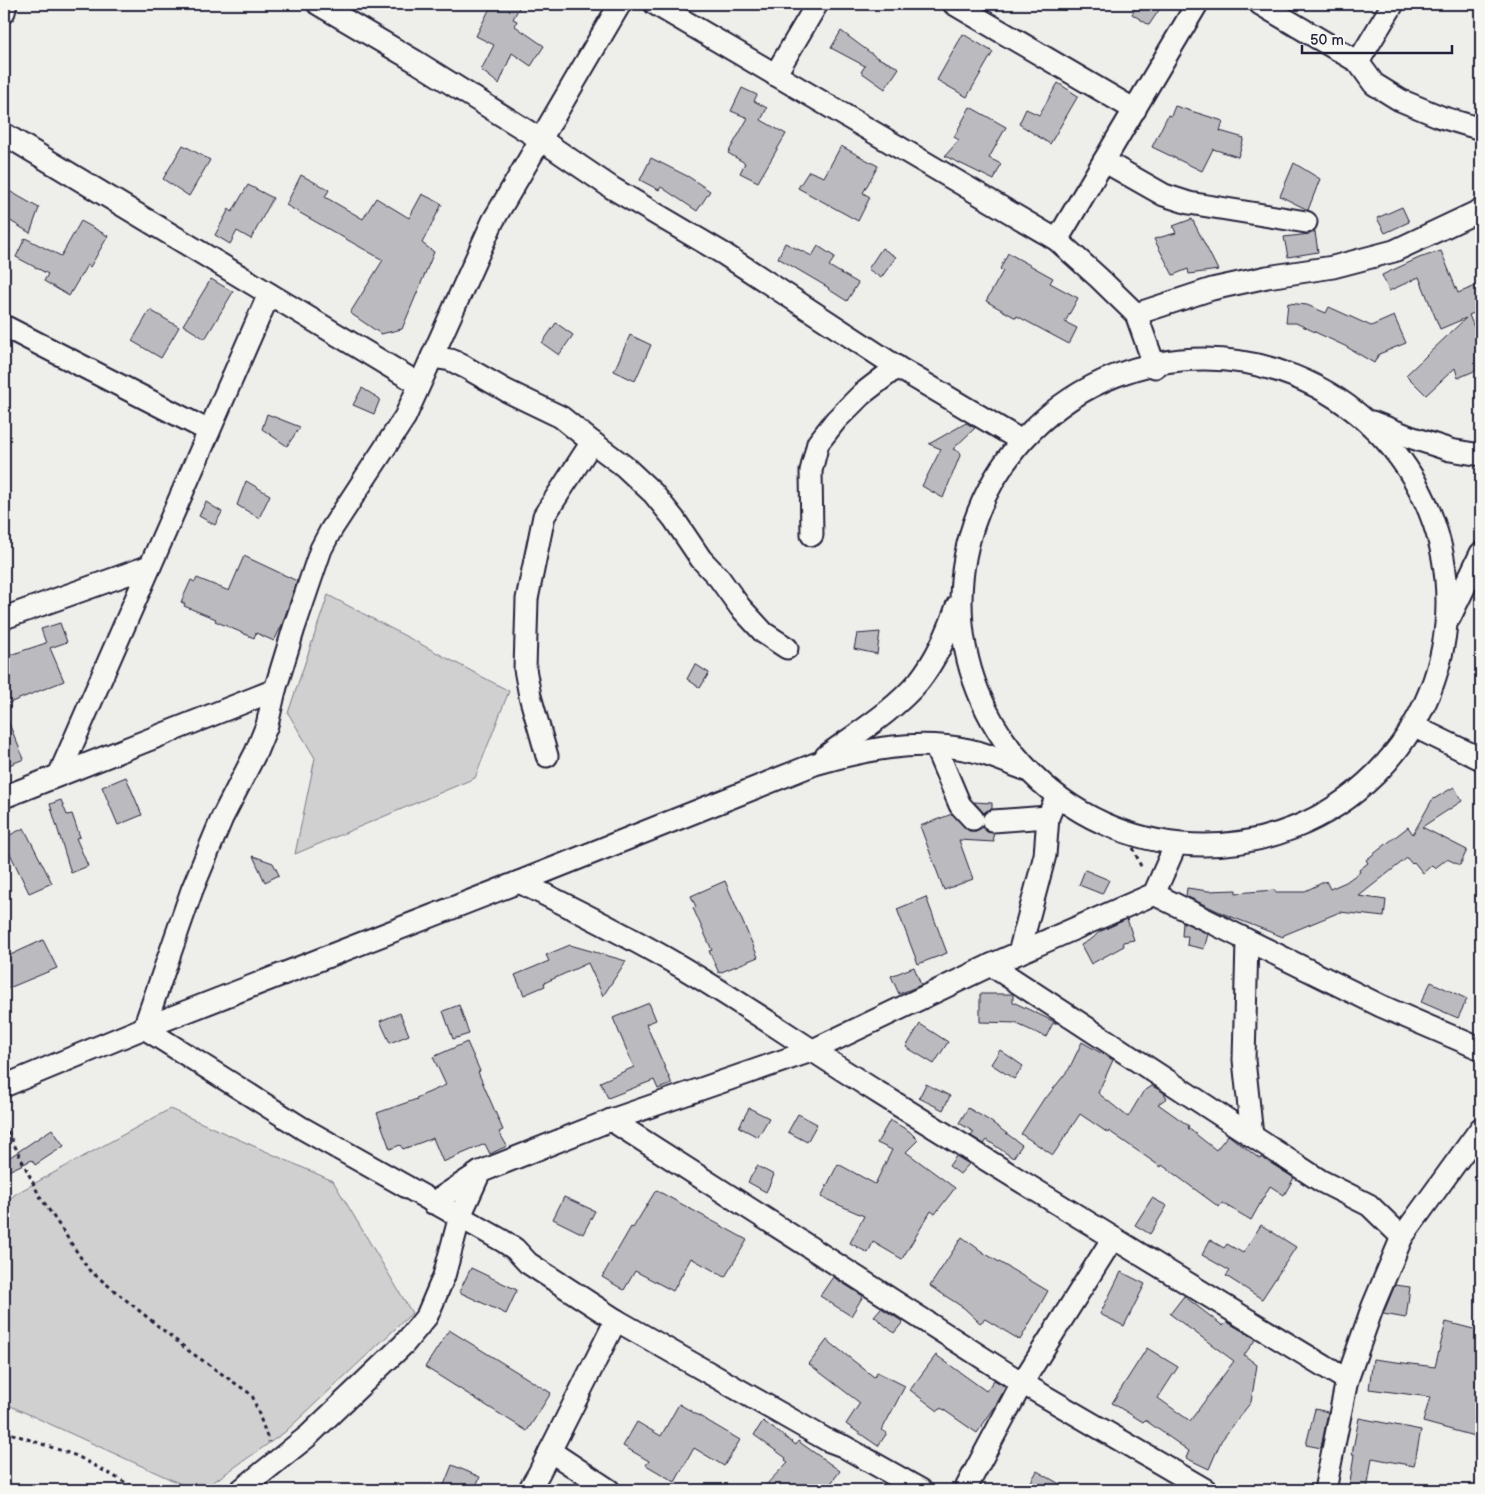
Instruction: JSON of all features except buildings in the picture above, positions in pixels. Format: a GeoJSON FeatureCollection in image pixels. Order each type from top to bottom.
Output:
{"type":"FeatureCollection","features":[{"type":"Feature","properties":{"kind":"street"},"geometry":{"type":"LineString","coordinates":[[4,12],[6,4]]}},
{"type":"Feature","properties":{"kind":"street"},"geometry":{"type":"LineString","coordinates":[[318,4],[415,61],[540,139],[612,188],[724,254],[897,368],[1020,440]]}},
{"type":"Feature","properties":{"kind":"street"},"geometry":{"type":"LineString","coordinates":[[144,1028],[192,890],[222,818],[256,752],[267,725],[275,690],[294,628],[321,549],[331,530],[404,417],[493,221],[620,4]]}},
{"type":"Feature","properties":{"kind":"street"},"geometry":{"type":"LineString","coordinates":[[655,4],[1057,240],[1136,314],[1155,366]]}},
{"type":"Feature","properties":{"kind":"street"},"geometry":{"type":"LineString","coordinates":[[775,75],[818,4]]}},
{"type":"Feature","properties":{"kind":"street"},"geometry":{"type":"LineString","coordinates":[[954,4],[1135,110]]}},
{"type":"Feature","properties":{"kind":"street"},"geometry":{"type":"LineString","coordinates":[[1057,240],[1197,4]]}},
{"type":"Feature","properties":{"kind":"street"},"geometry":{"type":"LineString","coordinates":[[1260,4],[1358,62],[1374,84],[1400,100],[1441,117],[1481,129]]}},
{"type":"Feature","properties":{"kind":"street"},"geometry":{"type":"LineString","coordinates":[[1358,62],[1393,4]]}},
{"type":"Feature","properties":{"kind":"street"},"geometry":{"type":"LineString","coordinates":[[4,134],[419,384]]}},
{"type":"Feature","properties":{"kind":"street"},"geometry":{"type":"LineString","coordinates":[[1104,161],[1164,195],[1189,203],[1306,222]]}},
{"type":"Feature","properties":{"kind":"street"},"geometry":{"type":"LineString","coordinates":[[1136,314],[1212,289],[1267,277],[1333,267],[1394,250],[1481,210]]}},
{"type":"Feature","properties":{"kind":"street"},"geometry":{"type":"LineString","coordinates":[[59,775],[269,294]]}},
{"type":"Feature","properties":{"kind":"street"},"geometry":{"type":"LineString","coordinates":[[4,326],[209,431]]}},
{"type":"Feature","properties":{"kind":"street"},"geometry":{"type":"LineString","coordinates":[[432,357],[451,360],[506,391],[561,417],[624,466],[653,493],[674,519],[701,559],[719,578],[740,607],[764,633],[786,648]]}},
{"type":"Feature","properties":{"kind":"street"},"geometry":{"type":"LineString","coordinates":[[1225,359],[1265,366],[1304,380],[1340,400],[1366,420],[1399,456],[1429,507],[1446,566],[1448,621],[1438,676],[1415,727],[1382,770],[1340,806],[1291,830],[1253,841],[1224,845],[1176,844],[1127,833],[1090,817],[1057,796],[1027,770],[1002,739],[984,709],[972,678],[963,644],[959,601],[963,557],[974,515],[994,475],[1020,440],[1067,399],[1123,371],[1225,359]]}},
{"type":"Feature","properties":{"kind":"street"},"geometry":{"type":"LineString","coordinates":[[812,535],[811,471],[818,443],[836,420],[862,394],[897,368]]}},
{"type":"Feature","properties":{"kind":"street"},"geometry":{"type":"LineString","coordinates":[[1366,420],[1450,450],[1481,455]]}},
{"type":"Feature","properties":{"kind":"street"},"geometry":{"type":"LineString","coordinates":[[547,756],[530,696],[525,670],[527,599],[544,516],[592,442]]}},
{"type":"Feature","properties":{"kind":"street"},"geometry":{"type":"LineString","coordinates":[[1448,621],[1472,568],[1481,553]]}},
{"type":"Feature","properties":{"kind":"street"},"geometry":{"type":"LineString","coordinates":[[4,618],[150,566]]}},
{"type":"Feature","properties":{"kind":"street"},"geometry":{"type":"LineString","coordinates":[[815,764],[898,702],[918,682],[937,654],[950,628],[959,601]]}},
{"type":"Feature","properties":{"kind":"street"},"geometry":{"type":"LineString","coordinates":[[4,797],[275,690]]}},
{"type":"Feature","properties":{"kind":"street"},"geometry":{"type":"LineString","coordinates":[[1415,727],[1481,759]]}},
{"type":"Feature","properties":{"kind":"street"},"geometry":{"type":"LineString","coordinates":[[4,1086],[144,1028],[815,764],[849,754],[898,745],[935,746],[970,750],[1027,770]]}},
{"type":"Feature","properties":{"kind":"street"},"geometry":{"type":"LineString","coordinates":[[935,746],[960,805],[983,820],[1048,817]]}},
{"type":"Feature","properties":{"kind":"street"},"geometry":{"type":"LineString","coordinates":[[1019,953],[1045,855],[1048,817],[1057,796]]}},
{"type":"Feature","properties":{"kind":"street"},"geometry":{"type":"LineString","coordinates":[[433,1203],[480,1172],[611,1120],[811,1051],[991,965],[1154,894],[1176,844]]}},
{"type":"Feature","properties":{"kind":"street"},"geometry":{"type":"LineString","coordinates":[[519,882],[601,922],[680,966],[811,1051],[1347,1380]]}},
{"type":"Feature","properties":{"kind":"street"},"geometry":{"type":"LineString","coordinates":[[1154,894],[1381,1006],[1481,1048]]}},
{"type":"Feature","properties":{"kind":"street"},"geometry":{"type":"LineString","coordinates":[[1247,941],[1244,1060],[1252,1136]]}},
{"type":"Feature","properties":{"kind":"street"},"geometry":{"type":"LineString","coordinates":[[991,965],[1321,1181],[1369,1205],[1402,1237]]}},
{"type":"Feature","properties":{"kind":"street"},"geometry":{"type":"LineString","coordinates":[[144,1028],[302,1128],[503,1241],[515,1250],[528,1264],[616,1320],[812,1432],[843,1446],[921,1490]]}},
{"type":"Feature","properties":{"kind":"street"},"geometry":{"type":"LineString","coordinates":[[611,1120],[1022,1383],[1206,1490]]}},
{"type":"Feature","properties":{"kind":"street"},"geometry":{"type":"LineString","coordinates":[[1326,1490],[1347,1380],[1373,1306],[1402,1237],[1481,1128]]}},
{"type":"Feature","properties":{"kind":"street"},"geometry":{"type":"LineString","coordinates":[[241,1490],[308,1436],[404,1344],[428,1316],[444,1276],[460,1216],[480,1172]]}},
{"type":"Feature","properties":{"kind":"street"},"geometry":{"type":"LineString","coordinates":[[965,1490],[1022,1383],[1113,1238]]}},
{"type":"Feature","properties":{"kind":"street"},"geometry":{"type":"LineString","coordinates":[[528,1490],[550,1451],[616,1320]]}},
{"type":"Feature","properties":{"kind":"street"},"geometry":{"type":"LineString","coordinates":[[550,1451],[609,1490]]}},
{"type":"Feature","properties":{"kind":"path"},"geometry":{"type":"LineString","coordinates":[[1127,833],[1154,894]]}},
{"type":"Feature","properties":{"kind":"path"},"geometry":{"type":"LineString","coordinates":[[4,1124],[39,1195],[89,1270],[189,1351],[252,1395],[276,1462]]}},
{"type":"Feature","properties":{"kind":"path"},"geometry":{"type":"LineString","coordinates":[[4,1431],[76,1456],[139,1490]]}},
{"type":"Feature","properties":{"kind":"shaded area"},"geometry":{"type":"Polygon","coordinates":[[[328,595],[509,691],[475,778],[295,854],[315,758],[288,713],[328,595]]]}},
{"type":"Feature","properties":{"kind":"shaded area"},"geometry":{"type":"Polygon","coordinates":[[[170,1109],[333,1181],[412,1313],[285,1432],[202,1490],[194,1490],[4,1403],[4,1203],[17,1193],[170,1109]]]}}]}
